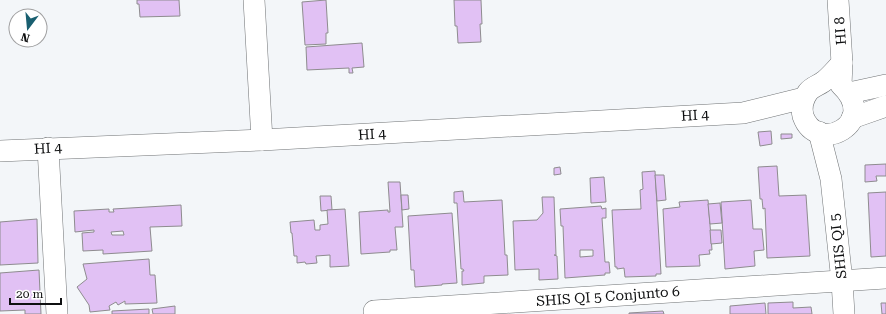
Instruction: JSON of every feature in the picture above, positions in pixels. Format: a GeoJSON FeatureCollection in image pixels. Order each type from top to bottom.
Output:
{"type":"FeatureCollection","features":[{"type":"Feature","properties":{"kind":"street"},"geometry":{"type":"LineString","coordinates":[[254,0],[262,140]]}},
{"type":"Feature","properties":{"kind":"street","name":"HI 8"},"geometry":{"type":"LineString","coordinates":[[838,0],[842,63],[841,86],[849,93]]}},
{"type":"Feature","properties":{"kind":"street"},"geometry":{"type":"LineString","coordinates":[[804,98],[814,86],[822,83],[842,63]]}},
{"type":"Feature","properties":{"kind":"street"},"geometry":{"type":"LineString","coordinates":[[849,93],[886,85]]}},
{"type":"Feature","properties":{"kind":"street","name":"SHIS QI 5"},"geometry":{"type":"LineString","coordinates":[[831,179],[846,125],[854,110],[853,101],[849,93]]}},
{"type":"Feature","properties":{"kind":"street","name":"HI 4"},"geometry":{"type":"LineString","coordinates":[[0,150],[262,140],[743,113],[804,98]]}},
{"type":"Feature","properties":{"kind":"street","name":"SHIS QI 5"},"geometry":{"type":"LineString","coordinates":[[804,98],[802,106],[803,113],[812,126],[831,179],[844,314]]}},
{"type":"Feature","properties":{"kind":"street"},"geometry":{"type":"LineString","coordinates":[[846,125],[886,106]]}},
{"type":"Feature","properties":{"kind":"street","name":"HI 4"},"geometry":{"type":"LineString","coordinates":[[743,113],[812,126],[830,134],[846,125]]}},
{"type":"Feature","properties":{"kind":"street"},"geometry":{"type":"LineString","coordinates":[[48,148],[58,314]]}},
{"type":"Feature","properties":{"kind":"street","name":"SHIS QI 5 Conjunto 6"},"geometry":{"type":"LineString","coordinates":[[374,311],[886,278]]}},
{"type":"Feature","properties":{"kind":"building"},"geometry":{"type":"Polygon","coordinates":[[[137,0],[179,0],[180,16],[140,17],[139,4],[137,4],[137,0]]]}},
{"type":"Feature","properties":{"kind":"building"},"geometry":{"type":"Polygon","coordinates":[[[326,0],[328,33],[326,33],[326,44],[305,45],[302,2],[326,0]]]}},
{"type":"Feature","properties":{"kind":"building"},"geometry":{"type":"Polygon","coordinates":[[[454,0],[481,0],[481,42],[458,43],[457,26],[455,26],[454,0]]]}},
{"type":"Feature","properties":{"kind":"building"},"geometry":{"type":"Polygon","coordinates":[[[362,43],[364,67],[352,68],[353,73],[349,73],[349,68],[307,70],[306,47],[362,43]]]}},
{"type":"Feature","properties":{"kind":"building"},"geometry":{"type":"Polygon","coordinates":[[[771,131],[772,144],[760,146],[758,132],[771,131]]]}},
{"type":"Feature","properties":{"kind":"building"},"geometry":{"type":"Polygon","coordinates":[[[781,134],[792,134],[792,138],[781,139],[781,134]]]}},
{"type":"Feature","properties":{"kind":"building"},"geometry":{"type":"Polygon","coordinates":[[[886,164],[886,176],[876,176],[877,181],[865,182],[865,165],[886,164]]]}},
{"type":"Feature","properties":{"kind":"building"},"geometry":{"type":"Polygon","coordinates":[[[777,166],[779,196],[806,195],[810,256],[767,258],[765,208],[763,209],[762,199],[760,199],[758,167],[777,166]]]}},
{"type":"Feature","properties":{"kind":"building"},"geometry":{"type":"Polygon","coordinates":[[[560,167],[561,174],[554,175],[554,168],[560,167]]]}},
{"type":"Feature","properties":{"kind":"building"},"geometry":{"type":"Polygon","coordinates":[[[655,171],[661,274],[656,274],[656,276],[625,277],[624,268],[617,269],[617,267],[615,267],[612,210],[641,209],[640,190],[643,189],[642,172],[655,171]]]}},
{"type":"Feature","properties":{"kind":"building"},"geometry":{"type":"Polygon","coordinates":[[[655,175],[664,175],[666,200],[657,201],[655,175]]]}},
{"type":"Feature","properties":{"kind":"building"},"geometry":{"type":"Polygon","coordinates":[[[604,177],[606,202],[591,203],[590,178],[604,177]]]}},
{"type":"Feature","properties":{"kind":"building"},"geometry":{"type":"Polygon","coordinates":[[[388,182],[400,182],[403,227],[395,227],[397,250],[390,250],[390,252],[361,254],[359,212],[388,210],[388,212],[390,212],[388,182]]]}},
{"type":"Feature","properties":{"kind":"building"},"geometry":{"type":"Polygon","coordinates":[[[463,191],[464,202],[502,200],[505,255],[507,255],[508,275],[484,276],[484,283],[462,285],[462,271],[464,271],[461,269],[457,203],[454,203],[454,192],[463,191]]]}},
{"type":"Feature","properties":{"kind":"building"},"geometry":{"type":"Polygon","coordinates":[[[886,192],[886,256],[871,257],[868,193],[886,192]]]}},
{"type":"Feature","properties":{"kind":"building"},"geometry":{"type":"Polygon","coordinates":[[[401,195],[408,195],[409,209],[402,210],[401,195]]]}},
{"type":"Feature","properties":{"kind":"building"},"geometry":{"type":"Polygon","coordinates":[[[320,196],[331,196],[332,210],[321,211],[320,196]]]}},
{"type":"Feature","properties":{"kind":"building"},"geometry":{"type":"Polygon","coordinates":[[[542,197],[554,197],[556,255],[554,255],[557,256],[558,279],[539,280],[539,269],[515,270],[513,221],[537,220],[543,213],[542,197]]]}},
{"type":"Feature","properties":{"kind":"building"},"geometry":{"type":"Polygon","coordinates":[[[708,200],[712,250],[709,250],[710,254],[699,255],[700,266],[666,267],[663,209],[680,207],[679,202],[708,200]]]}},
{"type":"Feature","properties":{"kind":"building"},"geometry":{"type":"Polygon","coordinates":[[[751,200],[753,229],[762,229],[764,250],[754,251],[755,266],[725,269],[721,202],[751,200]]]}},
{"type":"Feature","properties":{"kind":"building"},"geometry":{"type":"Polygon","coordinates":[[[720,203],[722,223],[710,224],[708,204],[720,203]]]}},
{"type":"Feature","properties":{"kind":"building"},"geometry":{"type":"Polygon","coordinates":[[[181,205],[182,226],[150,227],[152,251],[103,254],[103,250],[83,251],[82,233],[94,232],[94,230],[75,232],[74,211],[109,209],[109,212],[114,212],[113,209],[181,205]],[[123,231],[111,232],[112,235],[124,235],[123,231]]]}},
{"type":"Feature","properties":{"kind":"building"},"geometry":{"type":"Polygon","coordinates":[[[601,206],[602,209],[606,208],[606,218],[602,218],[605,262],[609,262],[610,273],[605,273],[605,275],[565,278],[563,226],[561,226],[560,209],[601,206]],[[580,250],[580,257],[593,256],[593,250],[580,250]]]}},
{"type":"Feature","properties":{"kind":"building"},"geometry":{"type":"Polygon","coordinates":[[[345,209],[349,266],[330,267],[330,255],[316,256],[317,263],[297,263],[297,256],[294,256],[290,222],[314,220],[315,230],[320,230],[320,225],[328,224],[327,210],[345,209]]]}},
{"type":"Feature","properties":{"kind":"building"},"geometry":{"type":"Polygon","coordinates":[[[452,213],[457,283],[415,287],[414,270],[411,270],[408,216],[452,213]]]}},
{"type":"Feature","properties":{"kind":"building"},"geometry":{"type":"Polygon","coordinates":[[[37,219],[38,263],[0,265],[0,222],[37,219]]]}},
{"type":"Feature","properties":{"kind":"building"},"geometry":{"type":"Polygon","coordinates":[[[710,230],[721,230],[722,243],[711,244],[710,230]]]}},
{"type":"Feature","properties":{"kind":"building"},"geometry":{"type":"Polygon","coordinates":[[[149,259],[150,275],[155,275],[157,303],[125,304],[125,301],[118,305],[116,302],[109,306],[110,310],[90,312],[89,305],[77,287],[87,279],[83,264],[149,259]]]}},
{"type":"Feature","properties":{"kind":"building"},"geometry":{"type":"Polygon","coordinates":[[[39,270],[41,314],[25,314],[25,310],[0,311],[0,273],[39,270]]]}},
{"type":"Feature","properties":{"kind":"building"},"geometry":{"type":"Polygon","coordinates":[[[793,302],[793,308],[811,307],[812,314],[768,314],[768,303],[793,302]]]}},
{"type":"Feature","properties":{"kind":"building"},"geometry":{"type":"Polygon","coordinates":[[[765,303],[766,314],[730,314],[730,306],[765,303]]]}},
{"type":"Feature","properties":{"kind":"building"},"geometry":{"type":"Polygon","coordinates":[[[881,303],[886,303],[886,314],[882,314],[881,303]]]}},
{"type":"Feature","properties":{"kind":"building"},"geometry":{"type":"Polygon","coordinates":[[[175,306],[175,314],[153,314],[152,309],[175,306]]]}},
{"type":"Feature","properties":{"kind":"building"},"geometry":{"type":"Polygon","coordinates":[[[149,309],[149,314],[112,314],[112,311],[149,309]]]}},
{"type":"Feature","properties":{"kind":"building"},"geometry":{"type":"Polygon","coordinates":[[[663,311],[664,314],[629,314],[629,313],[663,311]]]}}]}
